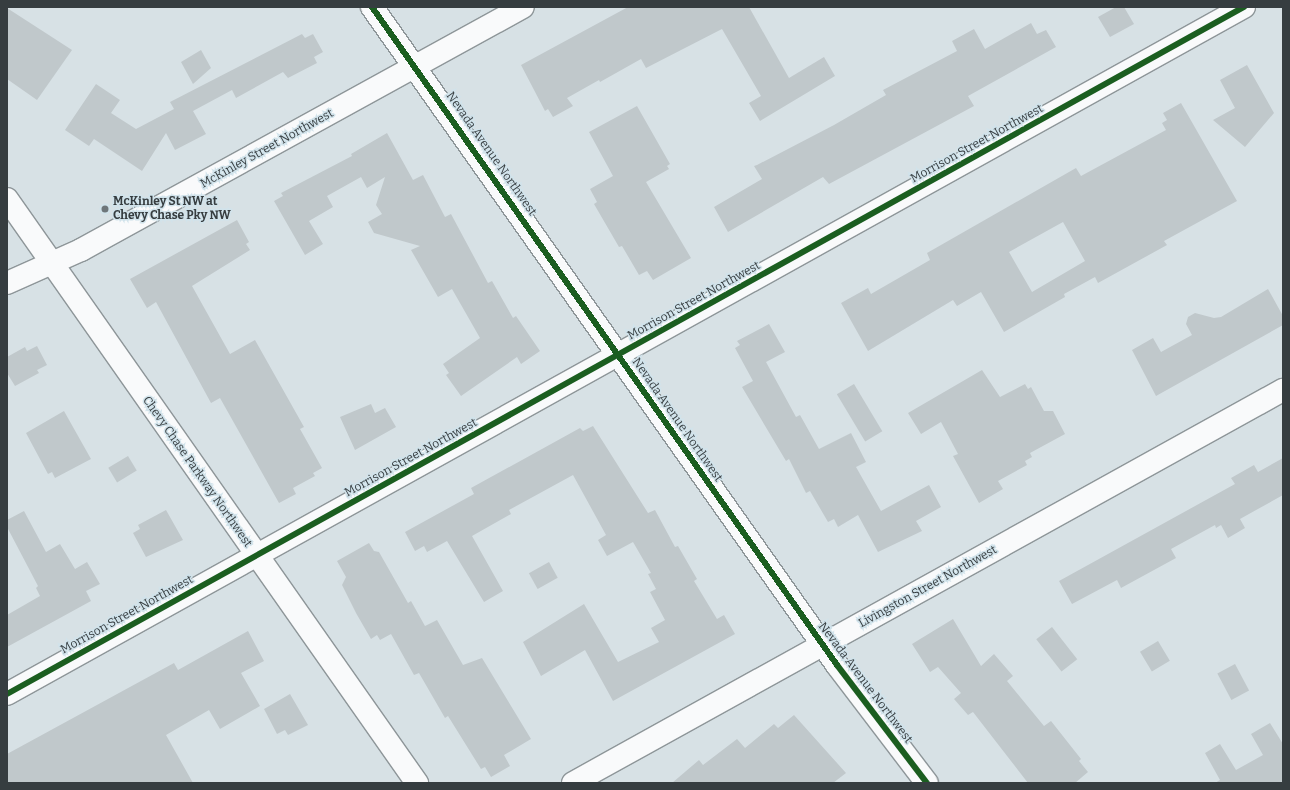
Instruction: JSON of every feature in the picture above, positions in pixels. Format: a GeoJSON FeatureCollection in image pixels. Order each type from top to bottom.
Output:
{"type":"FeatureCollection","features":[{"type":"Feature","properties":{"kind":"street","name":"Nevada Avenue Northwest"},"geometry":{"type":"LineString","coordinates":[[372,7],[416,67],[823,646],[927,783]]}},
{"type":"Feature","properties":{"kind":"street","name":"McKinley Street Northwest"},"geometry":{"type":"LineString","coordinates":[[7,283],[81,250],[523,7]]}},
{"type":"Feature","properties":{"kind":"street","name":"Morrison Street Northwest"},"geometry":{"type":"LineString","coordinates":[[7,694],[1244,7]]}},
{"type":"Feature","properties":{"kind":"street","name":"Chevy Chase Parkway Northwest"},"geometry":{"type":"LineString","coordinates":[[7,199],[256,556],[417,783]]}},
{"type":"Feature","properties":{"kind":"street","name":"Livingston Street Northwest"},"geometry":{"type":"LineString","coordinates":[[573,783],[823,646],[1283,390]]}},
{"type":"Feature","properties":{"kind":"building"},"geometry":{"type":"Polygon","coordinates":[[[628,7],[749,7],[789,78],[824,57],[835,76],[760,121],[749,103],[761,96],[722,29],[646,68],[641,59],[600,82],[599,80],[567,98],[573,106],[553,117],[548,109],[545,111],[521,65],[628,7]]]}},
{"type":"Feature","properties":{"kind":"building"},"geometry":{"type":"Polygon","coordinates":[[[1116,7],[1124,7],[1134,24],[1110,37],[1098,17],[1116,7]]]}},
{"type":"Feature","properties":{"kind":"building"},"geometry":{"type":"Polygon","coordinates":[[[7,8],[72,50],[37,100],[7,79],[7,8]]]}},
{"type":"Feature","properties":{"kind":"building"},"geometry":{"type":"Polygon","coordinates":[[[1031,23],[1037,34],[1046,30],[1056,47],[968,96],[974,106],[829,184],[823,177],[728,232],[714,207],[762,179],[754,166],[834,125],[886,95],[883,90],[957,51],[952,41],[974,29],[985,49],[1031,23]]]}},
{"type":"Feature","properties":{"kind":"building"},"geometry":{"type":"Polygon","coordinates":[[[302,34],[305,38],[313,34],[323,52],[314,57],[317,63],[288,78],[283,72],[236,98],[232,90],[193,111],[206,134],[175,150],[166,133],[142,171],[94,139],[89,146],[65,130],[96,84],[120,100],[111,113],[136,129],[174,109],[170,102],[302,34]]]}},
{"type":"Feature","properties":{"kind":"building"},"geometry":{"type":"Polygon","coordinates":[[[201,50],[211,68],[193,84],[181,62],[201,50]]]}},
{"type":"Feature","properties":{"kind":"building"},"geometry":{"type":"Polygon","coordinates":[[[1247,65],[1274,113],[1245,147],[1213,120],[1235,108],[1220,80],[1247,65]]]}},
{"type":"Feature","properties":{"kind":"building"},"geometry":{"type":"Polygon","coordinates":[[[1181,103],[1237,201],[1164,241],[1167,245],[1098,283],[1095,277],[1064,294],[1065,297],[1004,332],[981,292],[957,306],[953,300],[868,351],[841,303],[868,288],[871,294],[930,260],[927,253],[1076,168],[1081,176],[1166,130],[1162,123],[1167,120],[1163,113],[1181,103]],[[1063,222],[1009,252],[1032,292],[1085,261],[1063,222]]]}},
{"type":"Feature","properties":{"kind":"building"},"geometry":{"type":"Polygon","coordinates":[[[637,106],[670,164],[667,166],[669,169],[646,182],[691,258],[653,280],[647,271],[639,275],[622,246],[619,247],[594,204],[597,202],[590,189],[613,176],[589,132],[637,106]]]}},
{"type":"Feature","properties":{"kind":"building"},"geometry":{"type":"Polygon","coordinates":[[[387,133],[413,180],[423,175],[445,217],[451,214],[488,283],[492,281],[513,318],[516,316],[540,351],[521,364],[517,357],[461,396],[446,375],[449,373],[443,364],[480,338],[452,289],[438,297],[411,250],[420,246],[374,233],[368,222],[382,214],[376,205],[385,177],[367,188],[361,177],[327,196],[333,207],[309,221],[323,244],[305,255],[274,201],[283,196],[281,193],[352,156],[351,154],[387,133]]]}},
{"type":"Feature","properties":{"kind":"building"},"geometry":{"type":"Polygon","coordinates":[[[237,220],[249,242],[246,244],[250,250],[192,286],[230,354],[255,340],[304,427],[300,429],[322,468],[313,473],[315,476],[293,488],[296,494],[279,503],[220,398],[211,403],[156,302],[147,308],[130,279],[237,220]]]}},
{"type":"Feature","properties":{"kind":"building"},"geometry":{"type":"Polygon","coordinates":[[[1268,289],[1283,316],[1283,325],[1156,396],[1132,350],[1153,338],[1161,352],[1192,335],[1186,324],[1188,317],[1195,313],[1214,318],[1221,317],[1268,289]]]}},
{"type":"Feature","properties":{"kind":"building"},"geometry":{"type":"Polygon","coordinates":[[[769,324],[785,352],[766,362],[796,417],[800,415],[819,449],[851,433],[866,462],[856,467],[881,511],[929,485],[941,507],[916,521],[922,531],[878,552],[858,515],[838,527],[834,519],[828,522],[810,491],[806,493],[789,459],[786,461],[742,387],[753,381],[735,348],[740,345],[737,341],[769,324]]]}},
{"type":"Feature","properties":{"kind":"building"},"geometry":{"type":"Polygon","coordinates":[[[37,346],[47,365],[37,370],[39,373],[15,386],[7,373],[7,357],[25,347],[27,351],[37,346]]]}},
{"type":"Feature","properties":{"kind":"building"},"geometry":{"type":"Polygon","coordinates":[[[982,370],[1000,397],[1025,384],[1028,389],[1031,387],[1044,411],[1053,411],[1065,434],[1030,453],[1032,457],[1025,461],[1027,465],[998,481],[1003,489],[979,503],[953,456],[958,454],[941,422],[921,434],[908,413],[982,370]]]}},
{"type":"Feature","properties":{"kind":"building"},"geometry":{"type":"Polygon","coordinates":[[[854,384],[882,431],[865,441],[837,394],[854,384]]]}},
{"type":"Feature","properties":{"kind":"building"},"geometry":{"type":"Polygon","coordinates":[[[371,404],[375,413],[385,408],[396,427],[355,450],[340,417],[371,404]]]}},
{"type":"Feature","properties":{"kind":"building"},"geometry":{"type":"Polygon","coordinates":[[[64,411],[91,459],[55,478],[52,472],[48,474],[26,433],[64,411]]]}},
{"type":"Feature","properties":{"kind":"building"},"geometry":{"type":"Polygon","coordinates":[[[593,426],[648,513],[655,510],[675,547],[678,546],[697,579],[694,581],[717,619],[724,615],[735,634],[613,701],[585,650],[541,676],[523,642],[584,604],[618,662],[659,642],[651,628],[665,620],[650,592],[656,589],[648,574],[651,573],[633,542],[607,556],[598,540],[606,535],[573,475],[509,510],[511,514],[472,536],[503,591],[484,602],[447,541],[427,552],[424,546],[415,551],[405,532],[474,494],[471,488],[580,428],[583,431],[593,426]]]}},
{"type":"Feature","properties":{"kind":"building"},"geometry":{"type":"Polygon","coordinates":[[[128,456],[137,471],[117,482],[108,468],[128,456]]]}},
{"type":"Feature","properties":{"kind":"building"},"geometry":{"type":"Polygon","coordinates":[[[1283,458],[1283,495],[1240,519],[1245,528],[1228,538],[1221,525],[1216,528],[1215,525],[1171,549],[1176,558],[1121,588],[1117,580],[1072,604],[1059,581],[1235,484],[1231,478],[1254,465],[1258,472],[1283,458]]]}},
{"type":"Feature","properties":{"kind":"building"},"geometry":{"type":"Polygon","coordinates":[[[166,510],[183,540],[146,557],[133,533],[140,529],[138,525],[166,510]]]}},
{"type":"Feature","properties":{"kind":"building"},"geometry":{"type":"Polygon","coordinates":[[[24,511],[46,552],[60,544],[75,569],[87,562],[100,584],[86,591],[91,601],[7,647],[7,615],[40,596],[36,588],[38,586],[7,527],[7,520],[24,511]]]}},
{"type":"Feature","properties":{"kind":"building"},"geometry":{"type":"Polygon","coordinates":[[[369,543],[374,551],[379,552],[408,603],[411,601],[425,626],[437,620],[463,665],[482,658],[531,739],[504,755],[510,766],[491,777],[485,767],[481,769],[448,716],[445,718],[419,673],[414,675],[391,634],[380,640],[377,635],[371,639],[356,613],[342,585],[346,577],[337,561],[369,543]]]}},
{"type":"Feature","properties":{"kind":"building"},"geometry":{"type":"Polygon","coordinates":[[[549,562],[558,578],[538,589],[529,573],[549,562]]]}},
{"type":"Feature","properties":{"kind":"building"},"geometry":{"type":"Polygon","coordinates":[[[953,619],[981,666],[994,654],[1013,676],[1007,681],[1044,726],[1051,721],[1081,759],[1079,761],[1088,772],[1075,783],[1028,783],[973,712],[968,715],[954,699],[961,693],[938,667],[930,672],[912,644],[953,619]]]}},
{"type":"Feature","properties":{"kind":"building"},"geometry":{"type":"Polygon","coordinates":[[[1052,627],[1077,659],[1061,672],[1036,639],[1052,627]]]}},
{"type":"Feature","properties":{"kind":"building"},"geometry":{"type":"Polygon","coordinates":[[[248,631],[264,661],[241,673],[260,706],[220,729],[209,710],[166,735],[193,783],[7,783],[7,754],[174,663],[178,670],[248,631]]]}},
{"type":"Feature","properties":{"kind":"building"},"geometry":{"type":"Polygon","coordinates":[[[1158,641],[1170,661],[1152,672],[1140,652],[1158,641]]]}},
{"type":"Feature","properties":{"kind":"building"},"geometry":{"type":"Polygon","coordinates":[[[1235,664],[1249,690],[1231,700],[1217,673],[1235,664]]]}},
{"type":"Feature","properties":{"kind":"building"},"geometry":{"type":"Polygon","coordinates":[[[290,694],[308,725],[288,735],[285,730],[277,734],[264,709],[290,694]]]}},
{"type":"Feature","properties":{"kind":"building"},"geometry":{"type":"Polygon","coordinates":[[[794,715],[846,773],[833,783],[672,783],[699,760],[703,765],[737,739],[745,748],[774,724],[778,728],[794,715]]]}},
{"type":"Feature","properties":{"kind":"building"},"geometry":{"type":"Polygon","coordinates":[[[1270,723],[1283,744],[1283,783],[1215,783],[1220,780],[1205,753],[1220,744],[1236,770],[1263,755],[1251,734],[1270,723]]]}},
{"type":"Feature","properties":{"kind":"cycle path"},"geometry":{"type":"LineString","coordinates":[[372,7],[837,665],[927,783]]}},
{"type":"Feature","properties":{"kind":"cycle path"},"geometry":{"type":"LineString","coordinates":[[7,694],[1244,7]]}},
{"type":"Feature","properties":{"kind":"place","name":"McKinley St NW at Chevy Chase Pky NW"},"geometry":{"type":"Point","coordinates":[105,209]}}]}
